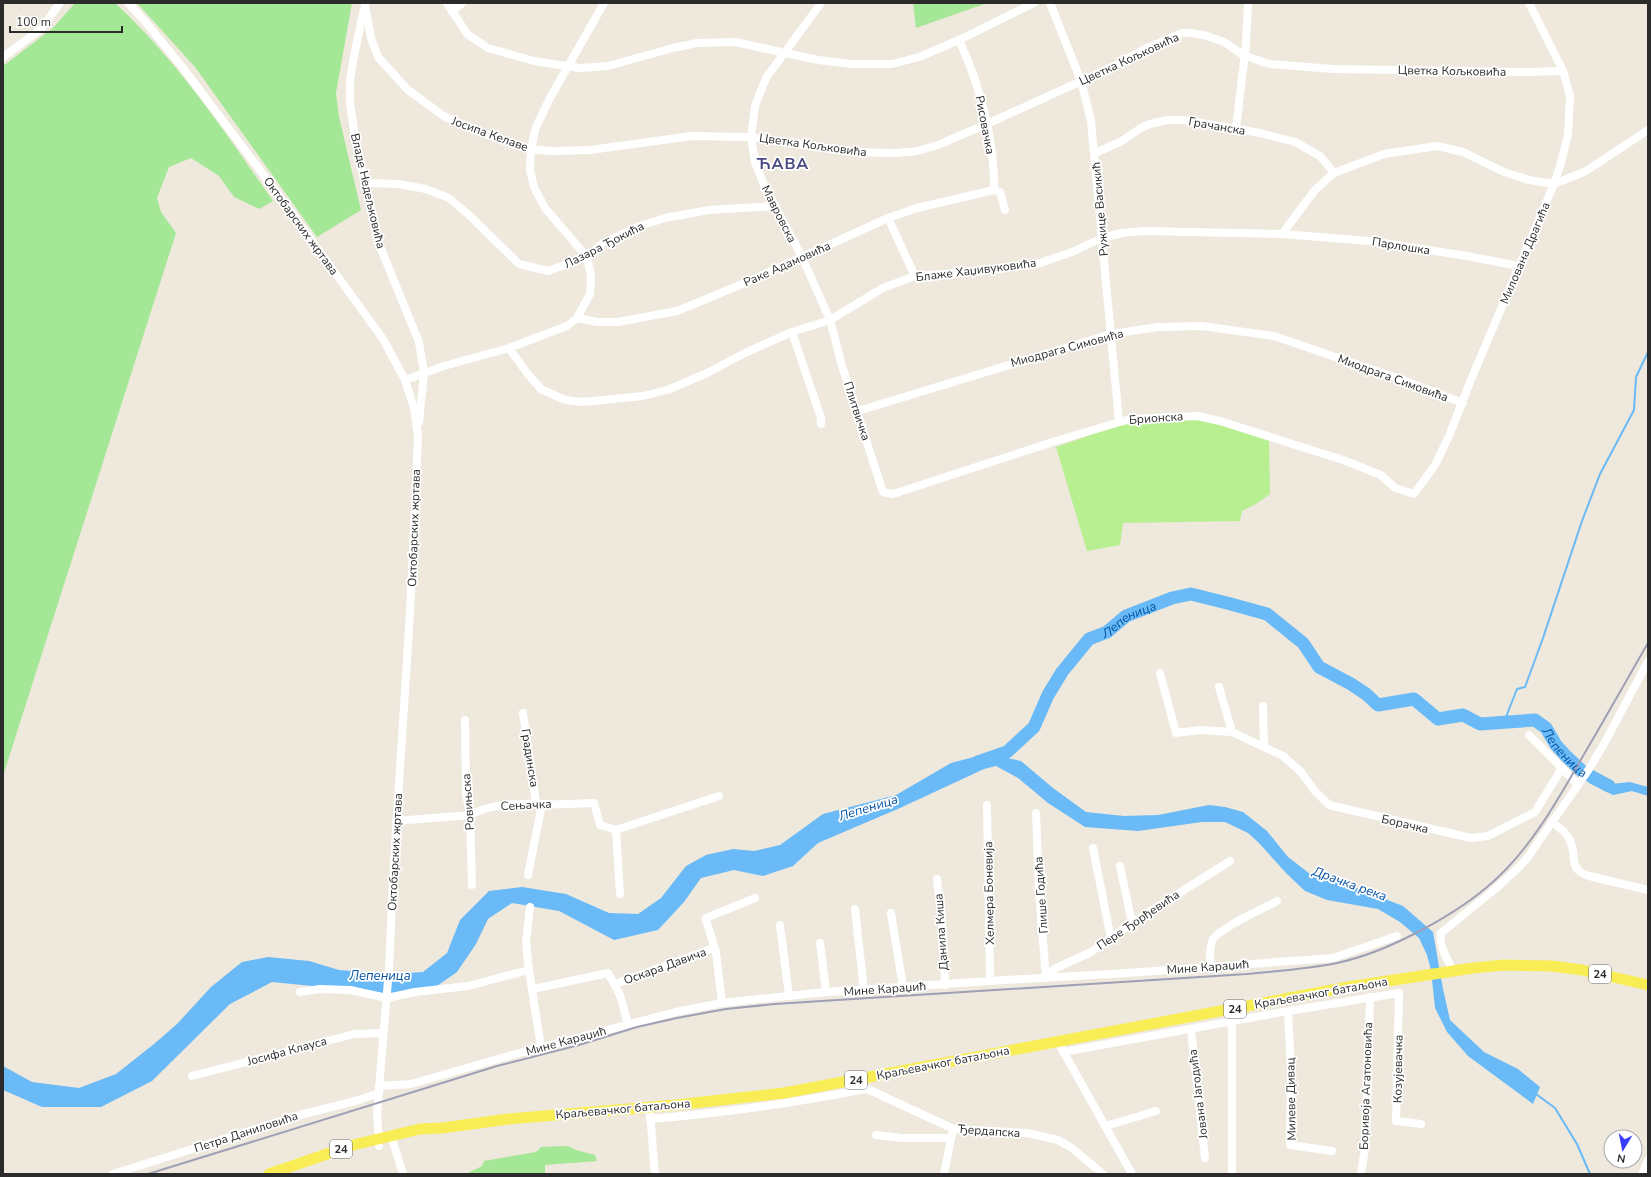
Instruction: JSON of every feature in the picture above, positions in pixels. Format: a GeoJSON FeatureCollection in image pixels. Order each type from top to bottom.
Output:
{"type":"FeatureCollection","features":[{"type":"Feature","properties":{"kind":"main road","name":"24"},"geometry":{"type":"LineString","coordinates":[[1452,971],[1504,965],[1536,965],[1582,970],[1648,985]]}},
{"type":"Feature","properties":{"kind":"main road","name":"Краљевачког батаљона"},"geometry":{"type":"LineString","coordinates":[[269,1174],[331,1152],[378,1142],[420,1129],[442,1128],[508,1119],[650,1113],[765,1096],[1417,976],[1452,971]]}},
{"type":"Feature","properties":{"kind":"main road","name":"Краљевачког батаљона"},"geometry":{"type":"LineString","coordinates":[[378,1142],[393,1142],[425,1135],[442,1128]]}},
{"type":"Feature","properties":{"kind":"street","name":"Октобарских жртава"},"geometry":{"type":"LineString","coordinates":[[128,3],[183,68],[275,190],[383,339],[405,380],[414,408],[418,437],[410,613],[396,820],[389,968],[377,1114],[378,1142]]}},
{"type":"Feature","properties":{"kind":"street"},"geometry":{"type":"LineString","coordinates":[[447,3],[467,34],[488,48],[534,61],[568,67],[608,66],[697,43],[735,42],[818,60],[853,64],[892,64],[919,57],[959,40],[1034,3]]}},
{"type":"Feature","properties":{"kind":"street"},"geometry":{"type":"LineString","coordinates":[[452,12],[462,3]]}},
{"type":"Feature","properties":{"kind":"street"},"geometry":{"type":"LineString","coordinates":[[405,380],[451,364],[509,348],[567,326],[577,318],[590,294],[591,276],[587,257],[545,208],[534,187],[530,170],[531,149],[536,127],[604,3]]}},
{"type":"Feature","properties":{"kind":"street","name":"Мавровска"},"geometry":{"type":"LineString","coordinates":[[821,3],[766,78],[755,106],[751,137],[755,162],[775,206],[802,257],[830,320]]}},
{"type":"Feature","properties":{"kind":"street","name":"Ружице Васикић"},"geometry":{"type":"LineString","coordinates":[[1050,3],[1081,81],[1091,121],[1120,422]]}},
{"type":"Feature","properties":{"kind":"street"},"geometry":{"type":"LineString","coordinates":[[1236,129],[1243,55],[1246,44],[1248,3]]}},
{"type":"Feature","properties":{"kind":"street","name":"Милована Драгића"},"geometry":{"type":"LineString","coordinates":[[1414,494],[1435,465],[1449,436],[1554,184],[1568,135],[1570,96],[1563,71],[1529,3]]}},
{"type":"Feature","properties":{"kind":"street","name":"Јосипа Келаве"},"geometry":{"type":"LineString","coordinates":[[365,4],[371,38],[378,57],[408,90],[445,117],[496,138],[531,149],[551,151],[590,150],[692,136],[751,137]]}},
{"type":"Feature","properties":{"kind":"street","name":"Владе Недељковића"},"geometry":{"type":"LineString","coordinates":[[365,4],[350,81],[350,104],[365,183],[379,244],[419,342],[424,373],[418,437]]}},
{"type":"Feature","properties":{"kind":"street"},"geometry":{"type":"LineString","coordinates":[[3,57],[36,34],[57,5]]}},
{"type":"Feature","properties":{"kind":"street","name":"Цветка Кољковића"},"geometry":{"type":"LineString","coordinates":[[751,137],[851,152],[895,153],[938,145],[1081,81],[1145,49],[1182,33],[1204,35],[1224,42],[1243,55],[1269,64],[1333,69],[1526,72],[1563,71]]}},
{"type":"Feature","properties":{"kind":"street","name":"Рисовачка"},"geometry":{"type":"LineString","coordinates":[[959,40],[975,78],[987,124],[994,175],[994,190]]}},
{"type":"Feature","properties":{"kind":"street","name":"Грачанска"},"geometry":{"type":"LineString","coordinates":[[1095,153],[1120,142],[1141,128],[1150,124],[1167,120],[1184,120],[1236,129],[1295,142],[1320,156],[1334,172]]}},
{"type":"Feature","properties":{"kind":"street"},"geometry":{"type":"LineString","coordinates":[[1282,234],[1315,190],[1334,172],[1384,154],[1437,146],[1463,152],[1510,174],[1529,180],[1554,184],[1586,171],[1648,130]]}},
{"type":"Feature","properties":{"kind":"street","name":"Лазара Ђокића"},"geometry":{"type":"LineString","coordinates":[[365,183],[398,184],[426,189],[449,198],[469,215],[519,264],[548,271],[587,257],[603,243],[637,227],[665,218],[709,210],[775,206]]}},
{"type":"Feature","properties":{"kind":"street"},"geometry":{"type":"LineString","coordinates":[[994,190],[1000,192],[1005,210]]}},
{"type":"Feature","properties":{"kind":"street","name":"Раке Адамовића"},"geometry":{"type":"LineString","coordinates":[[577,318],[597,322],[618,322],[677,311],[888,218],[917,208],[994,190]]}},
{"type":"Feature","properties":{"kind":"street"},"geometry":{"type":"LineString","coordinates":[[888,218],[916,276]]}},
{"type":"Feature","properties":{"kind":"street","name":"Блаже Хаџивуковића"},"geometry":{"type":"LineString","coordinates":[[509,348],[527,374],[541,389],[565,400],[583,402],[643,396],[670,389],[792,332],[830,320],[883,288],[916,276],[986,271],[1040,263],[1072,252],[1102,238],[1122,233],[1144,231],[1282,234]]}},
{"type":"Feature","properties":{"kind":"street","name":"Парлошка"},"geometry":{"type":"LineString","coordinates":[[1282,234],[1370,241],[1467,256],[1519,266]]}},
{"type":"Feature","properties":{"kind":"street","name":"Плитвичка"},"geometry":{"type":"LineString","coordinates":[[830,320],[842,366],[858,411],[883,492],[893,494]]}},
{"type":"Feature","properties":{"kind":"street","name":"Миодрага Симовића"},"geometry":{"type":"LineString","coordinates":[[858,411],[1112,334],[1158,327],[1202,326],[1274,336],[1463,403]]}},
{"type":"Feature","properties":{"kind":"street"},"geometry":{"type":"LineString","coordinates":[[792,332],[821,424]]}},
{"type":"Feature","properties":{"kind":"street","name":"Брионска"},"geometry":{"type":"LineString","coordinates":[[893,494],[1056,440],[1130,419],[1197,416],[1220,421],[1343,460],[1382,475],[1395,488],[1414,494]]}},
{"type":"Feature","properties":{"kind":"street"},"geometry":{"type":"LineString","coordinates":[[1452,971],[1441,946],[1440,938],[1443,930],[1494,890],[1528,857],[1584,778],[1648,661]]}},
{"type":"Feature","properties":{"kind":"street","name":"Борачка"},"geometry":{"type":"LineString","coordinates":[[1160,673],[1176,733],[1200,730],[1232,732],[1264,746],[1283,756],[1301,772],[1314,790],[1329,805],[1471,838],[1488,836],[1534,812],[1562,768]]}},
{"type":"Feature","properties":{"kind":"street"},"geometry":{"type":"LineString","coordinates":[[1219,687],[1232,732]]}},
{"type":"Feature","properties":{"kind":"street"},"geometry":{"type":"LineString","coordinates":[[1264,706],[1264,746]]}},
{"type":"Feature","properties":{"kind":"street","name":"Градинска"},"geometry":{"type":"LineString","coordinates":[[523,713],[539,803],[528,875]]}},
{"type":"Feature","properties":{"kind":"street","name":"Ровињска"},"geometry":{"type":"LineString","coordinates":[[465,720],[466,794],[470,815],[472,885]]}},
{"type":"Feature","properties":{"kind":"street"},"geometry":{"type":"LineString","coordinates":[[1529,735],[1578,785]]}},
{"type":"Feature","properties":{"kind":"street"},"geometry":{"type":"LineString","coordinates":[[620,894],[616,830],[719,796]]}},
{"type":"Feature","properties":{"kind":"street","name":"Сењачка"},"geometry":{"type":"LineString","coordinates":[[396,820],[470,815],[481,810],[500,805],[594,803],[600,825],[616,830]]}},
{"type":"Feature","properties":{"kind":"street","name":"Хелмера Боневија"},"geometry":{"type":"LineString","coordinates":[[987,805],[990,980]]}},
{"type":"Feature","properties":{"kind":"street","name":"Глише Годића"},"geometry":{"type":"LineString","coordinates":[[1036,813],[1039,892],[1046,978]]}},
{"type":"Feature","properties":{"kind":"street"},"geometry":{"type":"LineString","coordinates":[[1552,822],[1564,832],[1572,843],[1574,862],[1578,870],[1589,876],[1648,890]]}},
{"type":"Feature","properties":{"kind":"street"},"geometry":{"type":"LineString","coordinates":[[1093,848],[1111,939]]}},
{"type":"Feature","properties":{"kind":"street","name":"Пере Ђорђевића"},"geometry":{"type":"LineString","coordinates":[[1046,978],[1054,969],[1090,952],[1111,939],[1132,923],[1230,861]]}},
{"type":"Feature","properties":{"kind":"street"},"geometry":{"type":"LineString","coordinates":[[1120,866],[1132,923]]}},
{"type":"Feature","properties":{"kind":"street","name":"Данила Киша"},"geometry":{"type":"LineString","coordinates":[[937,879],[943,932],[945,985]]}},
{"type":"Feature","properties":{"kind":"street"},"geometry":{"type":"LineString","coordinates":[[722,1003],[716,952],[706,918],[756,898]]}},
{"type":"Feature","properties":{"kind":"street"},"geometry":{"type":"LineString","coordinates":[[1210,967],[1211,944],[1216,935],[1242,919],[1277,901]]}},
{"type":"Feature","properties":{"kind":"street"},"geometry":{"type":"LineString","coordinates":[[530,908],[526,942],[541,1048]]}},
{"type":"Feature","properties":{"kind":"street"},"geometry":{"type":"LineString","coordinates":[[855,909],[864,991]]}},
{"type":"Feature","properties":{"kind":"street"},"geometry":{"type":"LineString","coordinates":[[891,914],[903,987]]}},
{"type":"Feature","properties":{"kind":"street"},"geometry":{"type":"LineString","coordinates":[[780,925],[789,996]]}},
{"type":"Feature","properties":{"kind":"street","name":"Мине Караџић"},"geometry":{"type":"LineString","coordinates":[[379,1090],[411,1084],[628,1024],[676,1012],[722,1003],[826,992],[864,991],[990,980],[1046,978],[1333,958],[1397,936]]}},
{"type":"Feature","properties":{"kind":"street"},"geometry":{"type":"LineString","coordinates":[[820,943],[826,992]]}},
{"type":"Feature","properties":{"kind":"street","name":"Оскара Давича"},"geometry":{"type":"LineString","coordinates":[[616,984],[714,948]]}},
{"type":"Feature","properties":{"kind":"street"},"geometry":{"type":"LineString","coordinates":[[300,992],[320,989],[350,990],[387,994],[415,992],[468,986],[529,970]]}},
{"type":"Feature","properties":{"kind":"street","name":"Оскара Давича"},"geometry":{"type":"LineString","coordinates":[[532,989],[608,973],[616,984],[628,1024]]}},
{"type":"Feature","properties":{"kind":"street","name":"Козујевачка"},"geometry":{"type":"LineString","coordinates":[[1370,997],[1399,993],[1396,1121],[1421,1124]]}},
{"type":"Feature","properties":{"kind":"street"},"geometry":{"type":"LineString","coordinates":[[1064,1052],[1370,997]]}},
{"type":"Feature","properties":{"kind":"street","name":"Боривоја Агатоновића"},"geometry":{"type":"LineString","coordinates":[[1360,1174],[1366,1141],[1370,997]]}},
{"type":"Feature","properties":{"kind":"street","name":"Милеве Дивац"},"geometry":{"type":"LineString","coordinates":[[1288,1011],[1290,1145],[1332,1151]]}},
{"type":"Feature","properties":{"kind":"street"},"geometry":{"type":"LineString","coordinates":[[1232,1021],[1232,1174]]}},
{"type":"Feature","properties":{"kind":"street","name":"Јована Јагодића"},"geometry":{"type":"LineString","coordinates":[[1191,1030],[1205,1158]]}},
{"type":"Feature","properties":{"kind":"street","name":"Јосифа Клауса"},"geometry":{"type":"LineString","coordinates":[[192,1076],[354,1034],[383,1033]]}},
{"type":"Feature","properties":{"kind":"street"},"geometry":{"type":"LineString","coordinates":[[1058,1042],[1132,1174]]}},
{"type":"Feature","properties":{"kind":"street","name":"Ђердапска"},"geometry":{"type":"LineString","coordinates":[[850,1081],[954,1129],[1027,1133],[1051,1137],[1072,1148],[1103,1174]]}},
{"type":"Feature","properties":{"kind":"street"},"geometry":{"type":"LineString","coordinates":[[655,1174],[650,1113],[711,1114],[795,1103],[866,1089]]}},
{"type":"Feature","properties":{"kind":"street","name":"Петра Даниловића"},"geometry":{"type":"LineString","coordinates":[[113,1174],[300,1115],[359,1100],[379,1090]]}},
{"type":"Feature","properties":{"kind":"street"},"geometry":{"type":"LineString","coordinates":[[1106,1126],[1156,1111]]}},
{"type":"Feature","properties":{"kind":"street"},"geometry":{"type":"LineString","coordinates":[[944,1174],[948,1163],[951,1138],[954,1129]]}},
{"type":"Feature","properties":{"kind":"street"},"geometry":{"type":"LineString","coordinates":[[876,1135],[903,1138],[951,1138]]}},
{"type":"Feature","properties":{"kind":"street"},"geometry":{"type":"LineString","coordinates":[[393,1142],[403,1174]]}},
{"type":"Feature","properties":{"kind":"street"},"geometry":{"type":"LineString","coordinates":[[1642,1174],[1648,1160]]}},
{"type":"Feature","properties":{"kind":"green space"},"geometry":{"type":"Polygon","coordinates":[[[75,3],[115,3],[138,25],[180,73],[237,149],[273,201],[259,209],[234,197],[219,176],[191,158],[169,167],[157,198],[161,212],[176,233],[3,776],[3,66],[53,28],[75,3]]]}},
{"type":"Feature","properties":{"kind":"green space"},"geometry":{"type":"Polygon","coordinates":[[[137,3],[352,3],[336,93],[339,117],[361,210],[317,237],[195,67],[137,3]]]}},
{"type":"Feature","properties":{"kind":"green space"},"geometry":{"type":"Polygon","coordinates":[[[913,3],[987,3],[916,28],[913,3]]]}},
{"type":"Feature","properties":{"kind":"green space"},"geometry":{"type":"Polygon","coordinates":[[[1201,418],[1269,440],[1270,494],[1256,504],[1242,511],[1240,521],[1123,523],[1120,545],[1087,551],[1056,447],[1119,425],[1201,418]]]}},
{"type":"Feature","properties":{"kind":"green space"},"geometry":{"type":"Polygon","coordinates":[[[568,1146],[576,1150],[595,1155],[597,1161],[545,1165],[545,1174],[466,1174],[482,1166],[484,1161],[536,1152],[541,1147],[568,1146]]]}},
{"type":"Feature","properties":{"kind":"water"},"geometry":{"type":"Polygon","coordinates":[[[993,752],[995,760],[1002,757],[1021,761],[1053,788],[1086,812],[1124,816],[1158,815],[1209,805],[1225,807],[1243,812],[1267,831],[1288,857],[1314,877],[1354,887],[1403,906],[1433,932],[1450,1020],[1484,1052],[1518,1069],[1540,1087],[1533,1104],[1468,1056],[1447,1032],[1435,1008],[1431,970],[1427,955],[1419,938],[1400,922],[1378,909],[1327,900],[1305,891],[1248,833],[1225,822],[1202,822],[1138,831],[1085,827],[1048,803],[1018,778],[996,766],[984,769],[900,808],[818,843],[793,866],[763,876],[734,870],[701,878],[684,902],[658,930],[614,940],[559,911],[512,903],[488,919],[476,944],[457,972],[434,988],[393,994],[272,982],[230,1004],[152,1081],[101,1107],[42,1107],[3,1090],[3,1066],[32,1082],[79,1088],[116,1074],[177,1024],[211,987],[242,962],[268,957],[309,961],[339,970],[392,974],[423,972],[447,953],[460,920],[489,891],[522,887],[566,894],[609,913],[638,914],[661,898],[686,866],[706,855],[733,849],[754,851],[780,845],[823,814],[896,795],[951,763],[993,752]]]}},
{"type":"Feature","properties":{"kind":"water"},"geometry":{"type":"Polygon","coordinates":[[[1596,775],[1612,784],[1630,782],[1648,787],[1648,796],[1632,791],[1613,795],[1589,783],[1596,775]]]}},
{"type":"Feature","properties":{"kind":"waterway"},"geometry":{"type":"LineString","coordinates":[[1504,722],[1517,689],[1525,687],[1582,521],[1600,474],[1634,410],[1636,377],[1648,352]]}},
{"type":"Feature","properties":{"kind":"waterway","name":"Лепеница"},"geometry":{"type":"LineString","coordinates":[[978,762],[1007,752],[1034,727],[1048,695],[1062,672],[1089,639],[1107,632],[1126,616],[1172,598],[1191,594],[1267,614],[1303,643],[1319,667],[1351,684],[1366,694],[1378,705],[1414,699],[1438,719],[1463,715],[1480,724],[1535,720],[1546,728],[1556,745],[1583,772],[1609,786]]}},
{"type":"Feature","properties":{"kind":"waterway","name":"Драчка река"},"geometry":{"type":"LineString","coordinates":[[1536,1094],[1555,1108],[1577,1144],[1590,1174]]}},
{"type":"Feature","properties":{"kind":"railway"},"geometry":{"type":"LineString","coordinates":[[148,1174],[497,1066],[579,1045],[637,1027],[726,1009],[775,1004],[1247,974],[1326,965],[1347,961],[1368,954],[1407,938],[1453,912],[1487,887],[1516,858],[1529,843],[1552,809],[1648,643]]}},
{"type":"Feature","properties":{"kind":"district","name":"ЋАВА"},"geometry":{"type":"Point","coordinates":[783,163]}}]}
